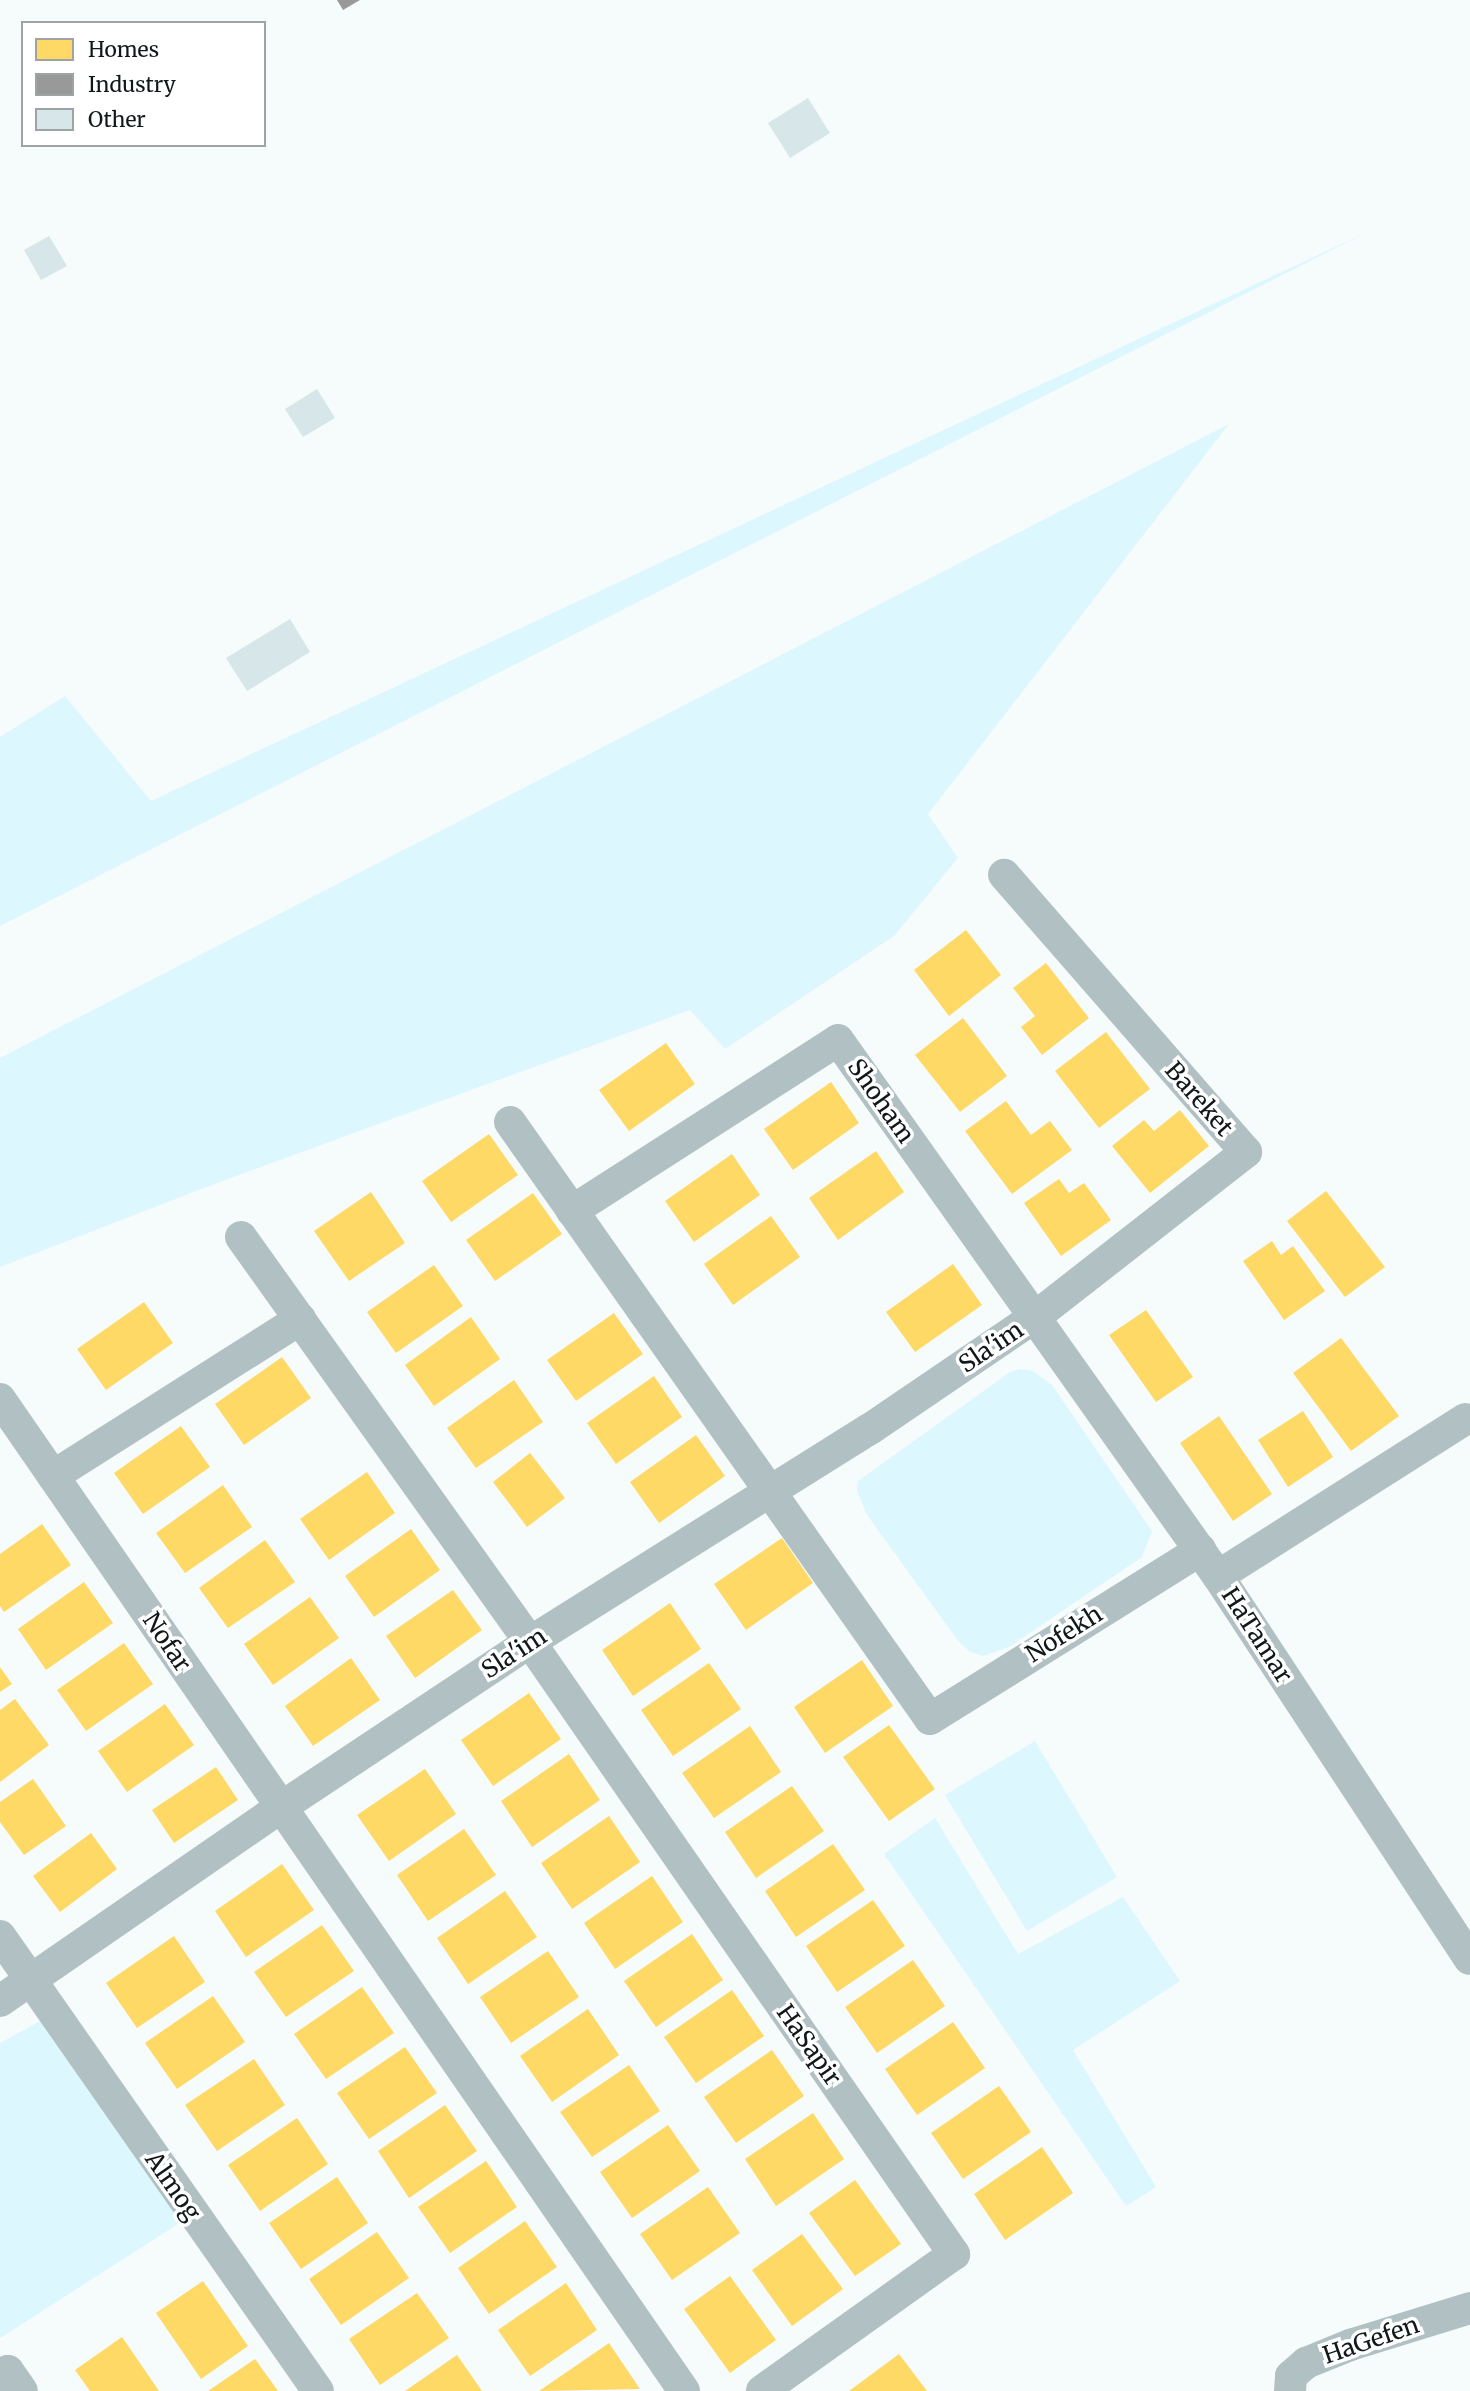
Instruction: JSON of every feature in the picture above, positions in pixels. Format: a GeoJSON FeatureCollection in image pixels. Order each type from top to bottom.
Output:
{"type":"FeatureCollection","features":[{"type":"Feature","properties":{"kind":"street","name":"Bareket"},"geometry":{"type":"LineString","coordinates":[[1004,876],[1246,1152],[1035,1317]]}},
{"type":"Feature","properties":{"kind":"street","name":"Shoham"},"geometry":{"type":"LineString","coordinates":[[572,1211],[838,1040],[1035,1317]]}},
{"type":"Feature","properties":{"kind":"street"},"geometry":{"type":"LineString","coordinates":[[510,1122],[769,1491]]}},
{"type":"Feature","properties":{"kind":"street"},"geometry":{"type":"LineString","coordinates":[[241,1237],[530,1642]]}},
{"type":"Feature","properties":{"kind":"street","name":"Sla'im"},"geometry":{"type":"LineString","coordinates":[[0,2000],[280,1808],[530,1642],[870,1429],[1035,1317]]}},
{"type":"Feature","properties":{"kind":"street","name":"HaTamar"},"geometry":{"type":"LineString","coordinates":[[1035,1317],[1218,1576],[1470,1959]]}},
{"type":"Feature","properties":{"kind":"street"},"geometry":{"type":"LineString","coordinates":[[53,1476],[300,1319]]}},
{"type":"Feature","properties":{"kind":"street","name":"Nofar"},"geometry":{"type":"LineString","coordinates":[[0,1399],[280,1808]]}},
{"type":"Feature","properties":{"kind":"street"},"geometry":{"type":"LineString","coordinates":[[1218,1576],[1465,1419]]}},
{"type":"Feature","properties":{"kind":"street","name":"Nofekh"},"geometry":{"type":"LineString","coordinates":[[769,1491],[930,1720],[1200,1550]]}},
{"type":"Feature","properties":{"kind":"street","name":"HaSapir"},"geometry":{"type":"LineString","coordinates":[[530,1642],[954,2254],[762,2391]]}},
{"type":"Feature","properties":{"kind":"street"},"geometry":{"type":"LineString","coordinates":[[280,1808],[684,2391]]}},
{"type":"Feature","properties":{"kind":"street","name":"Almog"},"geometry":{"type":"LineString","coordinates":[[0,1936],[318,2391]]}},
{"type":"Feature","properties":{"kind":"street","name":"HaGefen"},"geometry":{"type":"LineString","coordinates":[[1290,2391],[1291,2376],[1306,2363],[1350,2345],[1470,2308]]}},
{"type":"Feature","properties":{"kind":"street"},"geometry":{"type":"LineString","coordinates":[[0,2377],[8,2371],[22,2391]]}},
{"type":"Feature","properties":{"kind":"shaded area"},"geometry":{"type":"Polygon","coordinates":[[[1365,233],[0,926],[0,737],[65,696],[151,801],[1365,233]]]}},
{"type":"Feature","properties":{"kind":"shaded area"},"geometry":{"type":"Polygon","coordinates":[[[1229,424],[928,814],[958,858],[894,936],[725,1049],[690,1010],[209,1186],[0,1267],[0,1058],[1229,424]]]}},
{"type":"Feature","properties":{"kind":"shaded area"},"geometry":{"type":"Polygon","coordinates":[[[1020,1369],[1033,1371],[1052,1385],[1152,1531],[1142,1557],[1009,1647],[983,1656],[970,1652],[959,1642],[867,1515],[857,1491],[858,1481],[1010,1372],[1020,1369]]]}},
{"type":"Feature","properties":{"kind":"shaded area"},"geometry":{"type":"Polygon","coordinates":[[[1035,1741],[1117,1877],[1027,1931],[945,1795],[1035,1741]]]}},
{"type":"Feature","properties":{"kind":"shaded area"},"geometry":{"type":"Polygon","coordinates":[[[935,1818],[1018,1954],[1123,1897],[1180,1981],[1073,2050],[1156,2187],[1126,2206],[884,1854],[935,1818]]]}},
{"type":"Feature","properties":{"kind":"shaded area"},"geometry":{"type":"Polygon","coordinates":[[[42,2020],[186,2219],[0,2338],[0,2043],[42,2020]]]}},
{"type":"Feature","properties":{"kind":"building: Homes"},"geometry":{"type":"Polygon","coordinates":[[[966,930],[1001,975],[949,1016],[914,970],[966,930]]]}},
{"type":"Feature","properties":{"kind":"building: Homes"},"geometry":{"type":"Polygon","coordinates":[[[1046,963],[1089,1018],[1042,1055],[1021,1027],[1035,1016],[1013,988],[1046,963]]]}},
{"type":"Feature","properties":{"kind":"building: Homes"},"geometry":{"type":"Polygon","coordinates":[[[963,1018],[1007,1076],[960,1112],[915,1055],[963,1018]]]}},
{"type":"Feature","properties":{"kind":"building: Homes"},"geometry":{"type":"Polygon","coordinates":[[[1106,1032],[1150,1089],[1099,1128],[1055,1071],[1106,1032]]]}},
{"type":"Feature","properties":{"kind":"building: Homes"},"geometry":{"type":"Polygon","coordinates":[[[666,1043],[695,1084],[629,1131],[599,1090],[666,1043]]]}},
{"type":"Feature","properties":{"kind":"building: Homes"},"geometry":{"type":"Polygon","coordinates":[[[831,1082],[859,1123],[793,1170],[764,1129],[831,1082]]]}},
{"type":"Feature","properties":{"kind":"building: Homes"},"geometry":{"type":"Polygon","coordinates":[[[1006,1101],[1031,1135],[1050,1121],[1072,1150],[1012,1194],[965,1131],[1006,1101]]]}},
{"type":"Feature","properties":{"kind":"building: Homes"},"geometry":{"type":"Polygon","coordinates":[[[1180,1110],[1209,1146],[1150,1193],[1112,1146],[1144,1120],[1154,1131],[1180,1110]]]}},
{"type":"Feature","properties":{"kind":"building: Homes"},"geometry":{"type":"Polygon","coordinates":[[[489,1134],[518,1175],[451,1222],[422,1181],[489,1134]]]}},
{"type":"Feature","properties":{"kind":"building: Homes"},"geometry":{"type":"Polygon","coordinates":[[[876,1151],[904,1192],[838,1240],[809,1198],[876,1151]]]}},
{"type":"Feature","properties":{"kind":"building: Homes"},"geometry":{"type":"Polygon","coordinates":[[[732,1154],[760,1195],[694,1242],[665,1201],[732,1154]]]}},
{"type":"Feature","properties":{"kind":"building: Homes"},"geometry":{"type":"Polygon","coordinates":[[[1059,1179],[1069,1193],[1084,1183],[1111,1220],[1061,1256],[1024,1203],[1059,1179]]]}},
{"type":"Feature","properties":{"kind":"building: Homes"},"geometry":{"type":"Polygon","coordinates":[[[1326,1191],[1385,1267],[1345,1297],[1287,1221],[1326,1191]]]}},
{"type":"Feature","properties":{"kind":"building: Homes"},"geometry":{"type":"Polygon","coordinates":[[[371,1192],[405,1243],[349,1281],[314,1231],[371,1192]]]}},
{"type":"Feature","properties":{"kind":"building: Homes"},"geometry":{"type":"Polygon","coordinates":[[[533,1193],[562,1234],[495,1281],[466,1240],[533,1193]]]}},
{"type":"Feature","properties":{"kind":"building: Homes"},"geometry":{"type":"Polygon","coordinates":[[[771,1216],[800,1257],[733,1305],[704,1264],[771,1216]]]}},
{"type":"Feature","properties":{"kind":"building: Homes"},"geometry":{"type":"Polygon","coordinates":[[[1272,1241],[1281,1255],[1293,1246],[1325,1291],[1284,1320],[1243,1261],[1272,1241]]]}},
{"type":"Feature","properties":{"kind":"building: Homes"},"geometry":{"type":"Polygon","coordinates":[[[953,1264],[982,1305],[915,1352],[886,1312],[953,1264]]]}},
{"type":"Feature","properties":{"kind":"building: Homes"},"geometry":{"type":"Polygon","coordinates":[[[434,1265],[463,1306],[396,1353],[367,1312],[434,1265]]]}},
{"type":"Feature","properties":{"kind":"building: Homes"},"geometry":{"type":"Polygon","coordinates":[[[144,1302],[173,1343],[106,1390],[77,1349],[144,1302]]]}},
{"type":"Feature","properties":{"kind":"building: Homes"},"geometry":{"type":"Polygon","coordinates":[[[1146,1310],[1193,1377],[1156,1402],[1109,1335],[1146,1310]]]}},
{"type":"Feature","properties":{"kind":"building: Homes"},"geometry":{"type":"Polygon","coordinates":[[[614,1313],[643,1354],[576,1401],[547,1360],[614,1313]]]}},
{"type":"Feature","properties":{"kind":"building: Homes"},"geometry":{"type":"Polygon","coordinates":[[[471,1317],[500,1359],[434,1406],[405,1365],[471,1317]]]}},
{"type":"Feature","properties":{"kind":"building: Homes"},"geometry":{"type":"Polygon","coordinates":[[[1341,1338],[1399,1416],[1351,1451],[1293,1373],[1341,1338]]]}},
{"type":"Feature","properties":{"kind":"building: Homes"},"geometry":{"type":"Polygon","coordinates":[[[282,1357],[311,1398],[244,1445],[215,1404],[282,1357]]]}},
{"type":"Feature","properties":{"kind":"building: Homes"},"geometry":{"type":"Polygon","coordinates":[[[654,1376],[682,1417],[616,1464],[587,1423],[654,1376]]]}},
{"type":"Feature","properties":{"kind":"building: Homes"},"geometry":{"type":"Polygon","coordinates":[[[514,1380],[543,1422],[476,1468],[447,1428],[514,1380]]]}},
{"type":"Feature","properties":{"kind":"building: Homes"},"geometry":{"type":"Polygon","coordinates":[[[1303,1411],[1333,1457],[1288,1487],[1258,1440],[1303,1411]]]}},
{"type":"Feature","properties":{"kind":"building: Homes"},"geometry":{"type":"Polygon","coordinates":[[[1219,1416],[1272,1494],[1233,1521],[1180,1443],[1219,1416]]]}},
{"type":"Feature","properties":{"kind":"building: Homes"},"geometry":{"type":"Polygon","coordinates":[[[181,1426],[210,1467],[143,1514],[114,1473],[181,1426]]]}},
{"type":"Feature","properties":{"kind":"building: Homes"},"geometry":{"type":"Polygon","coordinates":[[[696,1435],[725,1476],[659,1523],[630,1482],[696,1435]]]}},
{"type":"Feature","properties":{"kind":"building: Homes"},"geometry":{"type":"Polygon","coordinates":[[[530,1453],[565,1498],[527,1527],[493,1482],[530,1453]]]}},
{"type":"Feature","properties":{"kind":"building: Homes"},"geometry":{"type":"Polygon","coordinates":[[[367,1472],[395,1513],[329,1560],[300,1519],[367,1472]]]}},
{"type":"Feature","properties":{"kind":"building: Homes"},"geometry":{"type":"Polygon","coordinates":[[[223,1485],[252,1527],[185,1573],[156,1533],[223,1485]]]}},
{"type":"Feature","properties":{"kind":"building: Homes"},"geometry":{"type":"Polygon","coordinates":[[[42,1524],[71,1565],[4,1612],[0,1606],[0,1554],[42,1524]]]}},
{"type":"Feature","properties":{"kind":"building: Homes"},"geometry":{"type":"Polygon","coordinates":[[[411,1529],[440,1570],[374,1617],[345,1576],[411,1529]]]}},
{"type":"Feature","properties":{"kind":"building: Homes"},"geometry":{"type":"Polygon","coordinates":[[[782,1538],[813,1583],[746,1630],[714,1584],[782,1538]]]}},
{"type":"Feature","properties":{"kind":"building: Homes"},"geometry":{"type":"Polygon","coordinates":[[[265,1540],[295,1582],[228,1628],[199,1588],[265,1540]]]}},
{"type":"Feature","properties":{"kind":"building: Homes"},"geometry":{"type":"Polygon","coordinates":[[[84,1582],[113,1623],[46,1670],[18,1629],[84,1582]]]}},
{"type":"Feature","properties":{"kind":"building: Homes"},"geometry":{"type":"Polygon","coordinates":[[[453,1590],[482,1630],[415,1678],[386,1636],[453,1590]]]}},
{"type":"Feature","properties":{"kind":"building: Homes"},"geometry":{"type":"Polygon","coordinates":[[[310,1597],[339,1638],[273,1685],[244,1644],[310,1597]]]}},
{"type":"Feature","properties":{"kind":"building: Homes"},"geometry":{"type":"Polygon","coordinates":[[[670,1603],[701,1649],[633,1696],[602,1650],[670,1603]]]}},
{"type":"Feature","properties":{"kind":"building: Homes"},"geometry":{"type":"Polygon","coordinates":[[[124,1643],[153,1684],[86,1731],[57,1690],[124,1643]]]}},
{"type":"Feature","properties":{"kind":"building: Homes"},"geometry":{"type":"Polygon","coordinates":[[[351,1658],[380,1700],[313,1746],[285,1706],[351,1658]]]}},
{"type":"Feature","properties":{"kind":"building: Homes"},"geometry":{"type":"Polygon","coordinates":[[[862,1660],[893,1706],[825,1753],[794,1707],[862,1660]]]}},
{"type":"Feature","properties":{"kind":"building: Homes"},"geometry":{"type":"Polygon","coordinates":[[[709,1663],[741,1709],[673,1756],[641,1710],[709,1663]]]}},
{"type":"Feature","properties":{"kind":"building: Homes"},"geometry":{"type":"Polygon","coordinates":[[[0,1667],[12,1684],[0,1692],[0,1667]]]}},
{"type":"Feature","properties":{"kind":"building: Homes"},"geometry":{"type":"Polygon","coordinates":[[[529,1693],[561,1739],[493,1786],[461,1740],[529,1693]]]}},
{"type":"Feature","properties":{"kind":"building: Homes"},"geometry":{"type":"Polygon","coordinates":[[[15,1699],[49,1745],[0,1782],[0,1710],[15,1699]]]}},
{"type":"Feature","properties":{"kind":"building: Homes"},"geometry":{"type":"Polygon","coordinates":[[[165,1704],[194,1745],[127,1792],[98,1751],[165,1704]]]}},
{"type":"Feature","properties":{"kind":"building: Homes"},"geometry":{"type":"Polygon","coordinates":[[[889,1725],[935,1789],[889,1821],[843,1757],[889,1725]]]}},
{"type":"Feature","properties":{"kind":"building: Homes"},"geometry":{"type":"Polygon","coordinates":[[[750,1726],[781,1772],[714,1818],[682,1773],[750,1726]]]}},
{"type":"Feature","properties":{"kind":"building: Homes"},"geometry":{"type":"Polygon","coordinates":[[[569,1754],[600,1800],[532,1847],[501,1801],[569,1754]]]}},
{"type":"Feature","properties":{"kind":"building: Homes"},"geometry":{"type":"Polygon","coordinates":[[[216,1767],[238,1800],[174,1843],[152,1810],[216,1767]]]}},
{"type":"Feature","properties":{"kind":"building: Homes"},"geometry":{"type":"Polygon","coordinates":[[[425,1769],[456,1814],[389,1861],[357,1815],[425,1769]]]}},
{"type":"Feature","properties":{"kind":"building: Homes"},"geometry":{"type":"Polygon","coordinates":[[[33,1779],[66,1826],[24,1855],[0,1822],[0,1802],[33,1779]]]}},
{"type":"Feature","properties":{"kind":"building: Homes"},"geometry":{"type":"Polygon","coordinates":[[[792,1786],[824,1831],[756,1878],[725,1832],[792,1786]]]}},
{"type":"Feature","properties":{"kind":"building: Homes"},"geometry":{"type":"Polygon","coordinates":[[[609,1816],[640,1862],[572,1909],[541,1863],[609,1816]]]}},
{"type":"Feature","properties":{"kind":"building: Homes"},"geometry":{"type":"Polygon","coordinates":[[[464,1829],[496,1875],[428,1921],[397,1875],[464,1829]]]}},
{"type":"Feature","properties":{"kind":"building: Homes"},"geometry":{"type":"Polygon","coordinates":[[[91,1833],[117,1869],[60,1912],[33,1876],[91,1833]]]}},
{"type":"Feature","properties":{"kind":"building: Homes"},"geometry":{"type":"Polygon","coordinates":[[[833,1844],[865,1890],[796,1937],[765,1891],[833,1844]]]}},
{"type":"Feature","properties":{"kind":"building: Homes"},"geometry":{"type":"Polygon","coordinates":[[[282,1864],[314,1910],[246,1957],[215,1911],[282,1864]]]}},
{"type":"Feature","properties":{"kind":"building: Homes"},"geometry":{"type":"Polygon","coordinates":[[[652,1876],[683,1922],[615,1969],[584,1923],[652,1876]]]}},
{"type":"Feature","properties":{"kind":"building: Homes"},"geometry":{"type":"Polygon","coordinates":[[[505,1891],[537,1937],[468,1984],[437,1938],[505,1891]]]}},
{"type":"Feature","properties":{"kind":"building: Homes"},"geometry":{"type":"Polygon","coordinates":[[[873,1900],[905,1946],[837,1992],[806,1946],[873,1900]]]}},
{"type":"Feature","properties":{"kind":"building: Homes"},"geometry":{"type":"Polygon","coordinates":[[[322,1925],[354,1971],[286,2017],[254,1972],[322,1925]]]}},
{"type":"Feature","properties":{"kind":"building: Homes"},"geometry":{"type":"Polygon","coordinates":[[[692,1934],[723,1980],[656,2027],[624,1981],[692,1934]]]}},
{"type":"Feature","properties":{"kind":"building: Homes"},"geometry":{"type":"Polygon","coordinates":[[[174,1936],[205,1982],[137,2028],[106,1983],[174,1936]]]}},
{"type":"Feature","properties":{"kind":"building: Homes"},"geometry":{"type":"Polygon","coordinates":[[[548,1951],[579,1997],[511,2043],[480,1997],[548,1951]]]}},
{"type":"Feature","properties":{"kind":"building: Homes"},"geometry":{"type":"Polygon","coordinates":[[[913,1960],[945,2006],[877,2053],[845,2007],[913,1960]]]}},
{"type":"Feature","properties":{"kind":"building: Homes"},"geometry":{"type":"Polygon","coordinates":[[[362,1987],[394,2033],[326,2079],[294,2034],[362,1987]]]}},
{"type":"Feature","properties":{"kind":"building: Homes"},"geometry":{"type":"Polygon","coordinates":[[[732,1990],[764,2036],[696,2083],[664,2037],[732,1990]]]}},
{"type":"Feature","properties":{"kind":"building: Homes"},"geometry":{"type":"Polygon","coordinates":[[[213,1996],[245,2042],[177,2089],[145,2043],[213,1996]]]}},
{"type":"Feature","properties":{"kind":"building: Homes"},"geometry":{"type":"Polygon","coordinates":[[[588,2009],[619,2055],[552,2102],[520,2056],[588,2009]]]}},
{"type":"Feature","properties":{"kind":"building: Homes"},"geometry":{"type":"Polygon","coordinates":[[[953,2022],[985,2068],[917,2115],[885,2069],[953,2022]]]}},
{"type":"Feature","properties":{"kind":"building: Homes"},"geometry":{"type":"Polygon","coordinates":[[[405,2047],[437,2093],[369,2139],[337,2093],[405,2047]]]}},
{"type":"Feature","properties":{"kind":"building: Homes"},"geometry":{"type":"Polygon","coordinates":[[[772,2050],[804,2096],[736,2143],[704,2097],[772,2050]]]}},
{"type":"Feature","properties":{"kind":"building: Homes"},"geometry":{"type":"Polygon","coordinates":[[[254,2059],[285,2105],[217,2151],[185,2105],[254,2059]]]}},
{"type":"Feature","properties":{"kind":"building: Homes"},"geometry":{"type":"Polygon","coordinates":[[[629,2065],[660,2111],[592,2157],[560,2112],[629,2065]]]}},
{"type":"Feature","properties":{"kind":"building: Homes"},"geometry":{"type":"Polygon","coordinates":[[[999,2086],[1031,2132],[963,2179],[931,2133],[999,2086]]]}},
{"type":"Feature","properties":{"kind":"building: Homes"},"geometry":{"type":"Polygon","coordinates":[[[445,2105],[477,2151],[409,2198],[378,2151],[445,2105]]]}},
{"type":"Feature","properties":{"kind":"building: Homes"},"geometry":{"type":"Polygon","coordinates":[[[813,2113],[844,2159],[776,2206],[745,2159],[813,2113]]]}},
{"type":"Feature","properties":{"kind":"building: Homes"},"geometry":{"type":"Polygon","coordinates":[[[297,2118],[328,2164],[260,2211],[228,2165],[297,2118]]]}},
{"type":"Feature","properties":{"kind":"building: Homes"},"geometry":{"type":"Polygon","coordinates":[[[668,2125],[700,2171],[632,2218],[600,2172],[668,2125]]]}},
{"type":"Feature","properties":{"kind":"building: Homes"},"geometry":{"type":"Polygon","coordinates":[[[1042,2147],[1073,2193],[1005,2240],[974,2194],[1042,2147]]]}},
{"type":"Feature","properties":{"kind":"building: Homes"},"geometry":{"type":"Polygon","coordinates":[[[486,2161],[517,2207],[450,2253],[418,2207],[486,2161]]]}},
{"type":"Feature","properties":{"kind":"building: Homes"},"geometry":{"type":"Polygon","coordinates":[[[337,2177],[368,2223],[301,2269],[269,2223],[337,2177]]]}},
{"type":"Feature","properties":{"kind":"building: Homes"},"geometry":{"type":"Polygon","coordinates":[[[855,2180],[901,2244],[855,2276],[809,2213],[855,2180]]]}},
{"type":"Feature","properties":{"kind":"building: Homes"},"geometry":{"type":"Polygon","coordinates":[[[708,2187],[740,2233],[672,2280],[640,2234],[708,2187]]]}},
{"type":"Feature","properties":{"kind":"building: Homes"},"geometry":{"type":"Polygon","coordinates":[[[525,2221],[557,2267],[489,2314],[458,2268],[525,2221]]]}},
{"type":"Feature","properties":{"kind":"building: Homes"},"geometry":{"type":"Polygon","coordinates":[[[377,2232],[409,2278],[341,2325],[309,2279],[377,2232]]]}},
{"type":"Feature","properties":{"kind":"building: Homes"},"geometry":{"type":"Polygon","coordinates":[[[802,2234],[843,2289],[792,2326],[752,2270],[802,2234]]]}},
{"type":"Feature","properties":{"kind":"building: Homes"},"geometry":{"type":"Polygon","coordinates":[[[730,2276],[776,2340],[730,2373],[684,2309],[730,2276]]]}},
{"type":"Feature","properties":{"kind":"building: Homes"},"geometry":{"type":"Polygon","coordinates":[[[203,2281],[248,2346],[201,2379],[156,2313],[203,2281]]]}},
{"type":"Feature","properties":{"kind":"building: Homes"},"geometry":{"type":"Polygon","coordinates":[[[566,2283],[597,2330],[530,2376],[498,2330],[566,2283]]]}},
{"type":"Feature","properties":{"kind":"building: Homes"},"geometry":{"type":"Polygon","coordinates":[[[417,2293],[449,2338],[380,2385],[349,2339],[417,2293]]]}},
{"type":"Feature","properties":{"kind":"building: Homes"},"geometry":{"type":"Polygon","coordinates":[[[122,2337],[159,2391],[90,2391],[75,2370],[122,2337]]]}},
{"type":"Feature","properties":{"kind":"building: Homes"},"geometry":{"type":"Polygon","coordinates":[[[609,2343],[640,2389],[539,2391],[609,2343]]]}},
{"type":"Feature","properties":{"kind":"building: Homes"},"geometry":{"type":"Polygon","coordinates":[[[899,2354],[927,2391],[849,2391],[899,2354]]]}},
{"type":"Feature","properties":{"kind":"building: Homes"},"geometry":{"type":"Polygon","coordinates":[[[457,2355],[482,2391],[405,2391],[457,2355]]]}},
{"type":"Feature","properties":{"kind":"building: Homes"},"geometry":{"type":"Polygon","coordinates":[[[255,2359],[278,2391],[208,2391],[255,2359]]]}},
{"type":"Feature","properties":{"kind":"building: Industry"},"geometry":{"type":"Polygon","coordinates":[[[337,0],[360,0],[343,10],[337,0]]]}},
{"type":"Feature","properties":{"kind":"building: Other"},"geometry":{"type":"Polygon","coordinates":[[[808,98],[830,133],[790,158],[768,123],[808,98]]]}},
{"type":"Feature","properties":{"kind":"building: Other"},"geometry":{"type":"Polygon","coordinates":[[[49,236],[67,266],[41,280],[24,250],[49,236]]]}},
{"type":"Feature","properties":{"kind":"building: Other"},"geometry":{"type":"Polygon","coordinates":[[[317,389],[335,418],[303,437],[285,409],[317,389]]]}},
{"type":"Feature","properties":{"kind":"building: Other"},"geometry":{"type":"Polygon","coordinates":[[[290,619],[310,652],[247,691],[226,658],[290,619]]]}}]}
